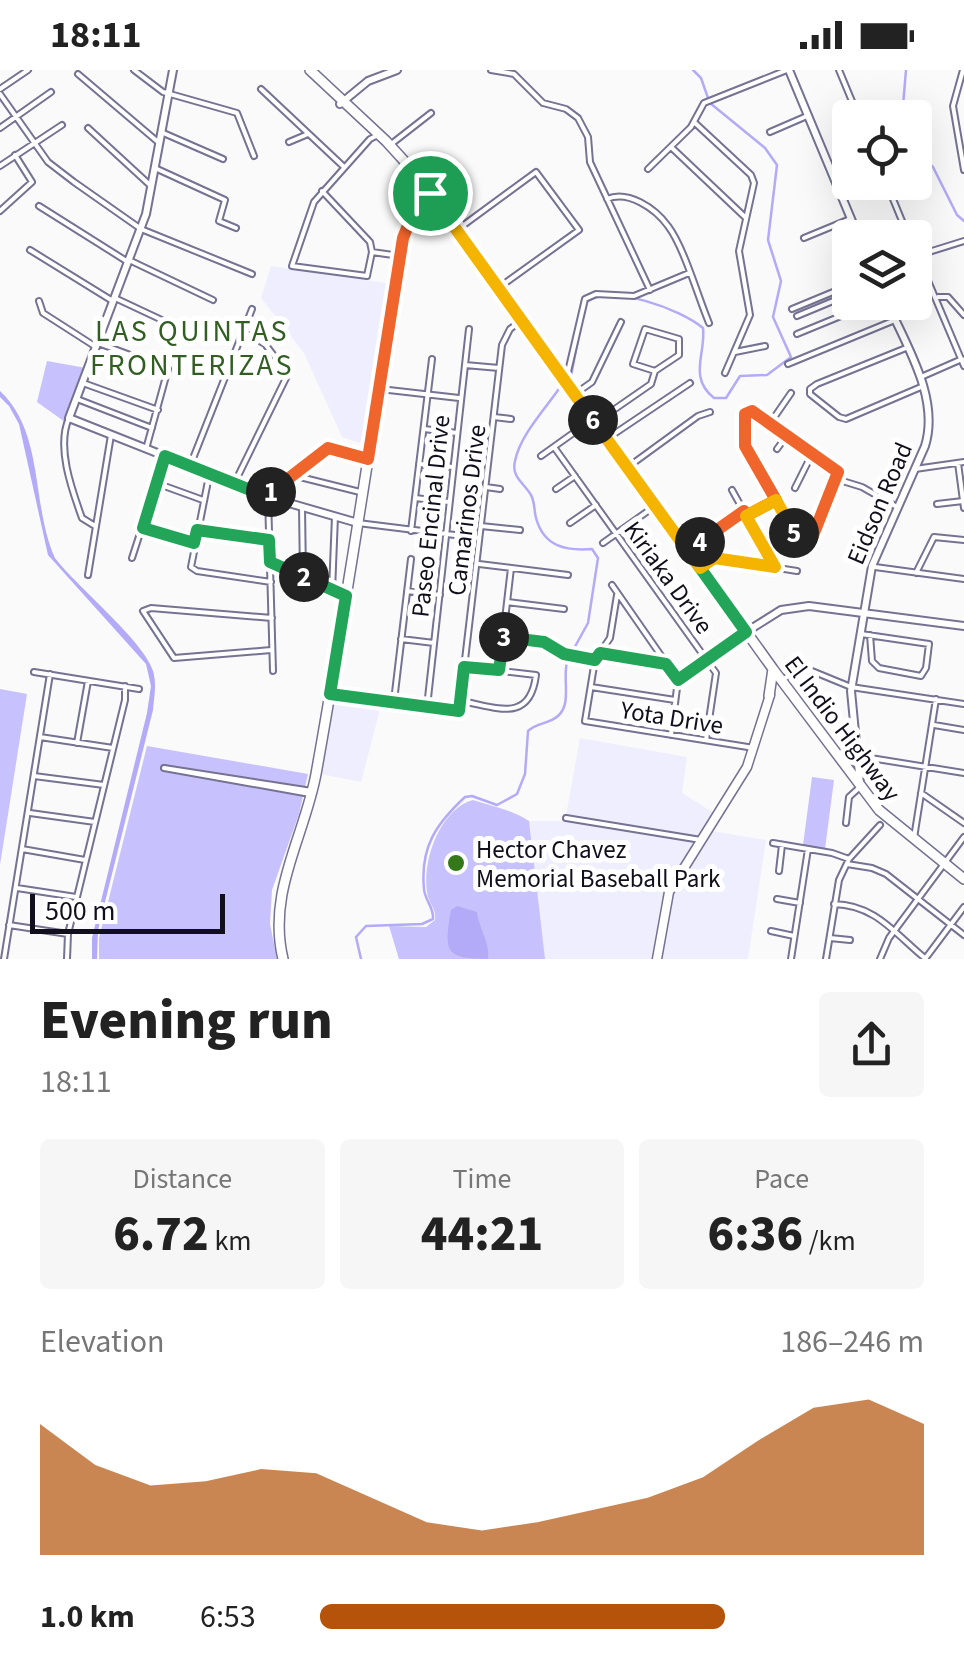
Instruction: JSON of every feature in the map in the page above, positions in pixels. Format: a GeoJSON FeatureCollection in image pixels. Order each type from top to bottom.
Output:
{"type":"FeatureCollection","features":[{"type":"Feature","properties":{"kind":"main road","name":"El Indio Highway"},"geometry":{"type":"LineString","coordinates":[[307,70],[430,193],[746,632],[886,819],[964,879]]}},
{"type":"Feature","properties":{"kind":"main road","name":"El Indio Highway"},"geometry":{"type":"LineString","coordinates":[[376,136],[390,145],[430,193]]}},
{"type":"Feature","properties":{"kind":"main road"},"geometry":{"type":"LineString","coordinates":[[283,959],[278,928],[280,895],[312,792],[400,256],[405,230],[416,208],[430,193]]}},
{"type":"Feature","properties":{"kind":"main road"},"geometry":{"type":"LineString","coordinates":[[416,208],[440,206]]}},
{"type":"Feature","properties":{"kind":"main road"},"geometry":{"type":"LineString","coordinates":[[657,959],[670,892],[744,774],[769,696],[773,669]]}},
{"type":"Feature","properties":{"kind":"main road"},"geometry":{"type":"LineString","coordinates":[[769,696],[782,680]]}},
{"type":"Feature","properties":{"kind":"street"},"geometry":{"type":"LineString","coordinates":[[28,70],[0,91],[48,162],[140,229],[252,274]]}},
{"type":"Feature","properties":{"kind":"street"},"geometry":{"type":"LineString","coordinates":[[134,70],[168,94],[236,113],[254,156]]}},
{"type":"Feature","properties":{"kind":"street"},"geometry":{"type":"LineString","coordinates":[[96,526],[82,518],[68,469],[65,427],[140,229],[152,186],[173,70]]}},
{"type":"Feature","properties":{"kind":"street"},"geometry":{"type":"LineString","coordinates":[[342,103],[371,80],[397,70]]}},
{"type":"Feature","properties":{"kind":"street"},"geometry":{"type":"LineString","coordinates":[[490,70],[517,76],[543,103],[566,109],[578,118],[588,137],[587,156],[650,290]]}},
{"type":"Feature","properties":{"kind":"street"},"geometry":{"type":"LineString","coordinates":[[648,169],[694,122],[706,101],[788,70],[850,219],[804,238]]}},
{"type":"Feature","properties":{"kind":"street"},"geometry":{"type":"LineString","coordinates":[[839,70],[852,100]]}},
{"type":"Feature","properties":{"kind":"street"},"geometry":{"type":"LineString","coordinates":[[963,70],[953,106],[964,170]]}},
{"type":"Feature","properties":{"kind":"street"},"geometry":{"type":"LineString","coordinates":[[78,74],[160,143]]}},
{"type":"Feature","properties":{"kind":"street"},"geometry":{"type":"LineString","coordinates":[[261,90],[344,168]]}},
{"type":"Feature","properties":{"kind":"street"},"geometry":{"type":"LineString","coordinates":[[0,128],[52,92]]}},
{"type":"Feature","properties":{"kind":"street"},"geometry":{"type":"LineString","coordinates":[[390,145],[431,113]]}},
{"type":"Feature","properties":{"kind":"street"},"geometry":{"type":"LineString","coordinates":[[770,132],[807,116]]}},
{"type":"Feature","properties":{"kind":"street"},"geometry":{"type":"LineString","coordinates":[[694,122],[753,179],[739,251],[750,315],[725,373]]}},
{"type":"Feature","properties":{"kind":"street"},"geometry":{"type":"LineString","coordinates":[[0,166],[62,125]]}},
{"type":"Feature","properties":{"kind":"street"},"geometry":{"type":"LineString","coordinates":[[88,128],[152,186]]}},
{"type":"Feature","properties":{"kind":"street"},"geometry":{"type":"LineString","coordinates":[[161,132],[224,159]]}},
{"type":"Feature","properties":{"kind":"street"},"geometry":{"type":"LineString","coordinates":[[289,142],[308,134]]}},
{"type":"Feature","properties":{"kind":"street"},"geometry":{"type":"LineString","coordinates":[[322,191],[366,234],[372,252],[367,276],[292,266],[310,209],[322,191],[376,136]]}},
{"type":"Feature","properties":{"kind":"street"},"geometry":{"type":"LineString","coordinates":[[671,147],[746,218]]}},
{"type":"Feature","properties":{"kind":"street"},"geometry":{"type":"LineString","coordinates":[[0,199],[3,209],[32,182],[15,156]]}},
{"type":"Feature","properties":{"kind":"street"},"geometry":{"type":"LineString","coordinates":[[155,168],[225,200],[219,221],[236,228]]}},
{"type":"Feature","properties":{"kind":"street"},"geometry":{"type":"LineString","coordinates":[[457,230],[536,172],[579,230],[500,288]]}},
{"type":"Feature","properties":{"kind":"street"},"geometry":{"type":"LineString","coordinates":[[607,199],[619,194],[628,196],[666,223],[710,323]]}},
{"type":"Feature","properties":{"kind":"street"},"geometry":{"type":"LineString","coordinates":[[40,206],[128,261],[213,300]]}},
{"type":"Feature","properties":{"kind":"street"},"geometry":{"type":"LineString","coordinates":[[932,250],[964,241]]}},
{"type":"Feature","properties":{"kind":"street"},"geometry":{"type":"LineString","coordinates":[[30,250],[114,300],[196,336]]}},
{"type":"Feature","properties":{"kind":"street"},"geometry":{"type":"LineString","coordinates":[[372,252],[400,256]]}},
{"type":"Feature","properties":{"kind":"street"},"geometry":{"type":"LineString","coordinates":[[564,378],[572,368],[580,307],[590,295],[629,296],[689,273]]}},
{"type":"Feature","properties":{"kind":"street"},"geometry":{"type":"LineString","coordinates":[[906,348],[817,384],[810,394],[839,417],[846,418],[963,363],[932,289]]}},
{"type":"Feature","properties":{"kind":"street"},"geometry":{"type":"LineString","coordinates":[[792,309],[832,292]]}},
{"type":"Feature","properties":{"kind":"street"},"geometry":{"type":"LineString","coordinates":[[936,298],[948,297],[964,314]]}},
{"type":"Feature","properties":{"kind":"street"},"geometry":{"type":"LineString","coordinates":[[38,301],[43,313],[97,345],[168,369],[146,449]]}},
{"type":"Feature","properties":{"kind":"street"},"geometry":{"type":"LineString","coordinates":[[797,316],[832,301]]}},
{"type":"Feature","properties":{"kind":"street"},"geometry":{"type":"LineString","coordinates":[[190,466],[252,309]]}},
{"type":"Feature","properties":{"kind":"street","name":"Camarinos Drive"},"geometry":{"type":"LineString","coordinates":[[427,707],[459,711],[504,336],[522,320]]}},
{"type":"Feature","properties":{"kind":"street"},"geometry":{"type":"LineString","coordinates":[[798,334],[832,320]]}},
{"type":"Feature","properties":{"kind":"street"},"geometry":{"type":"LineString","coordinates":[[788,364],[895,320]]}},
{"type":"Feature","properties":{"kind":"street","name":"Eidson Road"},"geometry":{"type":"LineString","coordinates":[[860,786],[851,687],[864,601],[872,566],[930,430],[929,408],[921,382],[895,320]]}},
{"type":"Feature","properties":{"kind":"street"},"geometry":{"type":"LineString","coordinates":[[575,394],[592,382],[620,322]]}},
{"type":"Feature","properties":{"kind":"street","name":"Paseo Encinal Drive"},"geometry":{"type":"LineString","coordinates":[[427,707],[469,329]]}},
{"type":"Feature","properties":{"kind":"street"},"geometry":{"type":"LineString","coordinates":[[541,456],[651,384],[655,371],[679,355],[680,340],[645,329],[633,364],[655,371]]}},
{"type":"Feature","properties":{"kind":"street"},"geometry":{"type":"LineString","coordinates":[[235,482],[288,374],[266,344],[243,332]]}},
{"type":"Feature","properties":{"kind":"street"},"geometry":{"type":"LineString","coordinates":[[735,352],[765,346]]}},
{"type":"Feature","properties":{"kind":"street"},"geometry":{"type":"LineString","coordinates":[[411,532],[432,358]]}},
{"type":"Feature","properties":{"kind":"street"},"geometry":{"type":"LineString","coordinates":[[465,365],[500,368]]}},
{"type":"Feature","properties":{"kind":"street"},"geometry":{"type":"LineString","coordinates":[[83,383],[158,410]]}},
{"type":"Feature","properties":{"kind":"street"},"geometry":{"type":"LineString","coordinates":[[608,439],[690,383]]}},
{"type":"Feature","properties":{"kind":"street"},"geometry":{"type":"LineString","coordinates":[[380,389],[461,399]]}},
{"type":"Feature","properties":{"kind":"street"},"geometry":{"type":"LineString","coordinates":[[771,422],[791,393]]}},
{"type":"Feature","properties":{"kind":"street"},"geometry":{"type":"LineString","coordinates":[[77,399],[153,425]]}},
{"type":"Feature","properties":{"kind":"street"},"geometry":{"type":"LineString","coordinates":[[752,411],[771,422],[836,468],[836,479],[812,538],[795,534],[745,446],[745,414],[752,411]]}},
{"type":"Feature","properties":{"kind":"street"},"geometry":{"type":"LineString","coordinates":[[628,467],[698,416],[710,412]]}},
{"type":"Feature","properties":{"kind":"street"},"geometry":{"type":"LineString","coordinates":[[494,417],[512,419]]}},
{"type":"Feature","properties":{"kind":"street"},"geometry":{"type":"LineString","coordinates":[[68,418],[302,507],[358,523],[480,538]]}},
{"type":"Feature","properties":{"kind":"street"},"geometry":{"type":"LineString","coordinates":[[424,430],[457,434]]}},
{"type":"Feature","properties":{"kind":"street"},"geometry":{"type":"LineString","coordinates":[[777,450],[788,434]]}},
{"type":"Feature","properties":{"kind":"street"},"geometry":{"type":"LineString","coordinates":[[88,574],[111,436]]}},
{"type":"Feature","properties":{"kind":"street","name":"Kiriaka Drive"},"geometry":{"type":"LineString","coordinates":[[554,447],[716,676],[706,740]]}},
{"type":"Feature","properties":{"kind":"street"},"geometry":{"type":"LineString","coordinates":[[274,671],[268,497],[328,448],[368,459]]}},
{"type":"Feature","properties":{"kind":"street"},"geometry":{"type":"LineString","coordinates":[[795,488],[813,452]]}},
{"type":"Feature","properties":{"kind":"street"},"geometry":{"type":"LineString","coordinates":[[132,558],[165,456]]}},
{"type":"Feature","properties":{"kind":"street"},"geometry":{"type":"LineString","coordinates":[[915,469],[961,463],[964,508]]}},
{"type":"Feature","properties":{"kind":"street"},"geometry":{"type":"LineString","coordinates":[[420,464],[453,468]]}},
{"type":"Feature","properties":{"kind":"street"},"geometry":{"type":"LineString","coordinates":[[210,475],[191,567],[270,582]]}},
{"type":"Feature","properties":{"kind":"street"},"geometry":{"type":"LineString","coordinates":[[292,475],[362,492]]}},
{"type":"Feature","properties":{"kind":"street"},"geometry":{"type":"LineString","coordinates":[[556,489],[575,476]]}},
{"type":"Feature","properties":{"kind":"street"},"geometry":{"type":"LineString","coordinates":[[836,479],[862,487],[897,506]]}},
{"type":"Feature","properties":{"kind":"street"},"geometry":{"type":"LineString","coordinates":[[156,483],[203,500]]}},
{"type":"Feature","properties":{"kind":"street"},"geometry":{"type":"LineString","coordinates":[[486,487],[500,489]]}},
{"type":"Feature","properties":{"kind":"street"},"geometry":{"type":"LineString","coordinates":[[732,490],[775,567]]}},
{"type":"Feature","properties":{"kind":"street"},"geometry":{"type":"LineString","coordinates":[[416,498],[449,502]]}},
{"type":"Feature","properties":{"kind":"street"},"geometry":{"type":"LineString","coordinates":[[688,551],[745,513],[776,500]]}},
{"type":"Feature","properties":{"kind":"street"},"geometry":{"type":"LineString","coordinates":[[937,504],[963,501]]}},
{"type":"Feature","properties":{"kind":"street"},"geometry":{"type":"LineString","coordinates":[[570,524],[596,505]]}},
{"type":"Feature","properties":{"kind":"street"},"geometry":{"type":"LineString","coordinates":[[603,543],[656,506]]}},
{"type":"Feature","properties":{"kind":"street"},"geometry":{"type":"LineString","coordinates":[[302,507],[303,577]]}},
{"type":"Feature","properties":{"kind":"street"},"geometry":{"type":"LineString","coordinates":[[332,591],[335,515]]}},
{"type":"Feature","properties":{"kind":"street"},"geometry":{"type":"LineString","coordinates":[[481,526],[520,530]]}},
{"type":"Feature","properties":{"kind":"street"},"geometry":{"type":"LineString","coordinates":[[143,528],[194,543]]}},
{"type":"Feature","properties":{"kind":"street"},"geometry":{"type":"LineString","coordinates":[[197,530],[269,540]]}},
{"type":"Feature","properties":{"kind":"street"},"geometry":{"type":"LineString","coordinates":[[926,532],[930,540]]}},
{"type":"Feature","properties":{"kind":"street"},"geometry":{"type":"LineString","coordinates":[[916,573],[930,540],[964,540]]}},
{"type":"Feature","properties":{"kind":"street"},"geometry":{"type":"LineString","coordinates":[[700,568],[714,558],[796,571]]}},
{"type":"Feature","properties":{"kind":"street"},"geometry":{"type":"LineString","coordinates":[[394,702],[410,559]]}},
{"type":"Feature","properties":{"kind":"street"},"geometry":{"type":"LineString","coordinates":[[270,562],[346,596]]}},
{"type":"Feature","properties":{"kind":"street"},"geometry":{"type":"LineString","coordinates":[[476,564],[568,574]]}},
{"type":"Feature","properties":{"kind":"street"},"geometry":{"type":"LineString","coordinates":[[872,566],[964,579]]}},
{"type":"Feature","properties":{"kind":"street"},"geometry":{"type":"LineString","coordinates":[[499,670],[511,568]]}},
{"type":"Feature","properties":{"kind":"street"},"geometry":{"type":"LineString","coordinates":[[612,585],[678,680],[671,735]]}},
{"type":"Feature","properties":{"kind":"street"},"geometry":{"type":"LineString","coordinates":[[407,591],[440,595]]}},
{"type":"Feature","properties":{"kind":"street"},"geometry":{"type":"LineString","coordinates":[[618,596],[610,638],[595,660],[591,686],[676,700]]}},
{"type":"Feature","properties":{"kind":"street"},"geometry":{"type":"LineString","coordinates":[[850,611],[864,601],[875,614]]}},
{"type":"Feature","properties":{"kind":"street"},"geometry":{"type":"LineString","coordinates":[[507,602],[564,609]]}},
{"type":"Feature","properties":{"kind":"street"},"geometry":{"type":"LineString","coordinates":[[678,680],[767,617],[791,608],[816,606],[964,626]]}},
{"type":"Feature","properties":{"kind":"street"},"geometry":{"type":"LineString","coordinates":[[272,618],[148,608],[143,611],[174,658],[273,650]]}},
{"type":"Feature","properties":{"kind":"street"},"geometry":{"type":"LineString","coordinates":[[850,611],[860,629],[870,635],[928,644],[926,668],[920,676],[880,668],[872,661],[870,635]]}},
{"type":"Feature","properties":{"kind":"street"},"geometry":{"type":"LineString","coordinates":[[860,629],[875,614]]}},
{"type":"Feature","properties":{"kind":"street"},"geometry":{"type":"LineString","coordinates":[[503,636],[544,642],[564,654],[595,660]]}},
{"type":"Feature","properties":{"kind":"street"},"geometry":{"type":"LineString","coordinates":[[401,640],[434,643]]}},
{"type":"Feature","properties":{"kind":"street"},"geometry":{"type":"LineString","coordinates":[[600,653],[666,664]]}},
{"type":"Feature","properties":{"kind":"street"},"geometry":{"type":"LineString","coordinates":[[460,701],[501,708],[523,705],[533,695],[536,675],[464,667]]}},
{"type":"Feature","properties":{"kind":"street"},"geometry":{"type":"LineString","coordinates":[[782,680],[795,672],[812,671],[851,687],[964,704]]}},
{"type":"Feature","properties":{"kind":"street"},"geometry":{"type":"LineString","coordinates":[[34,672],[140,688]]}},
{"type":"Feature","properties":{"kind":"street"},"geometry":{"type":"LineString","coordinates":[[4,959],[50,674]]}},
{"type":"Feature","properties":{"kind":"street"},"geometry":{"type":"LineString","coordinates":[[77,743],[88,680]]}},
{"type":"Feature","properties":{"kind":"street"},"geometry":{"type":"LineString","coordinates":[[67,959],[68,934],[125,686]]}},
{"type":"Feature","properties":{"kind":"street","name":"Yota Drive"},"geometry":{"type":"LineString","coordinates":[[591,686],[585,721],[754,748]]}},
{"type":"Feature","properties":{"kind":"street"},"geometry":{"type":"LineString","coordinates":[[330,694],[427,707]]}},
{"type":"Feature","properties":{"kind":"street"},"geometry":{"type":"LineString","coordinates":[[912,840],[936,700]]}},
{"type":"Feature","properties":{"kind":"street"},"geometry":{"type":"LineString","coordinates":[[932,725],[964,730]]}},
{"type":"Feature","properties":{"kind":"street"},"geometry":{"type":"LineString","coordinates":[[40,738],[113,748]]}},
{"type":"Feature","properties":{"kind":"street"},"geometry":{"type":"LineString","coordinates":[[858,756],[964,773]]}},
{"type":"Feature","properties":{"kind":"street"},"geometry":{"type":"LineString","coordinates":[[190,772],[312,792]]}},
{"type":"Feature","properties":{"kind":"street"},"geometry":{"type":"LineString","coordinates":[[34,776],[104,785]]}},
{"type":"Feature","properties":{"kind":"street"},"geometry":{"type":"LineString","coordinates":[[846,822],[849,797],[860,786]]}},
{"type":"Feature","properties":{"kind":"street"},"geometry":{"type":"LineString","coordinates":[[921,793],[964,823]]}},
{"type":"Feature","properties":{"kind":"street"},"geometry":{"type":"LineString","coordinates":[[28,813],[94,822]]}},
{"type":"Feature","properties":{"kind":"street"},"geometry":{"type":"LineString","coordinates":[[566,818],[701,840]]}},
{"type":"Feature","properties":{"kind":"street"},"geometry":{"type":"LineString","coordinates":[[826,959],[839,880],[848,861],[880,825]]}},
{"type":"Feature","properties":{"kind":"street"},"geometry":{"type":"LineString","coordinates":[[880,959],[893,932],[964,837]]}},
{"type":"Feature","properties":{"kind":"street"},"geometry":{"type":"LineString","coordinates":[[773,843],[808,849],[886,874],[964,935]]}},
{"type":"Feature","properties":{"kind":"street"},"geometry":{"type":"LineString","coordinates":[[779,872],[782,845]]}},
{"type":"Feature","properties":{"kind":"street"},"geometry":{"type":"LineString","coordinates":[[791,959],[808,849]]}},
{"type":"Feature","properties":{"kind":"street"},"geometry":{"type":"LineString","coordinates":[[22,850],[85,860]]}},
{"type":"Feature","properties":{"kind":"street"},"geometry":{"type":"LineString","coordinates":[[16,888],[76,897]]}},
{"type":"Feature","properties":{"kind":"street"},"geometry":{"type":"LineString","coordinates":[[777,899],[800,902]]}},
{"type":"Feature","properties":{"kind":"street"},"geometry":{"type":"LineString","coordinates":[[834,904],[861,906],[872,912],[926,959],[964,907]]}},
{"type":"Feature","properties":{"kind":"street"},"geometry":{"type":"LineString","coordinates":[[9,926],[68,934]]}},
{"type":"Feature","properties":{"kind":"street"},"geometry":{"type":"LineString","coordinates":[[771,932],[794,936]]}},
{"type":"Feature","properties":{"kind":"street"},"geometry":{"type":"LineString","coordinates":[[830,938],[850,940]]}},
{"type":"Feature","properties":{"kind":"shaded area"},"geometry":{"type":"Polygon","coordinates":[[[271,266],[386,283],[363,444],[342,437],[304,353],[261,298],[271,266]]]}},
{"type":"Feature","properties":{"kind":"shaded area"},"geometry":{"type":"Polygon","coordinates":[[[47,361],[86,368],[65,422],[37,402],[47,361]]]}},
{"type":"Feature","properties":{"kind":"shaded area"},"geometry":{"type":"Polygon","coordinates":[[[0,391],[14,408],[31,449],[55,558],[137,645],[154,676],[153,710],[98,930],[97,959],[92,959],[92,938],[151,686],[146,664],[48,555],[19,424],[0,391]]]}},
{"type":"Feature","properties":{"kind":"shaded area"},"geometry":{"type":"Polygon","coordinates":[[[0,689],[27,694],[0,865],[0,689]]]}},
{"type":"Feature","properties":{"kind":"shaded area"},"geometry":{"type":"Polygon","coordinates":[[[335,697],[382,702],[361,782],[321,774],[335,697]]]}},
{"type":"Feature","properties":{"kind":"shaded area"},"geometry":{"type":"Polygon","coordinates":[[[580,738],[687,757],[682,793],[714,813],[668,884],[652,959],[544,959],[529,821],[565,821],[580,738]]]}},
{"type":"Feature","properties":{"kind":"shaded area"},"geometry":{"type":"Polygon","coordinates":[[[147,746],[308,774],[299,814],[272,890],[270,924],[277,959],[99,959],[99,938],[147,746]]]}},
{"type":"Feature","properties":{"kind":"shaded area"},"geometry":{"type":"Polygon","coordinates":[[[812,777],[834,780],[825,849],[803,845],[812,777]]]}},
{"type":"Feature","properties":{"kind":"shaded area"},"geometry":{"type":"Polygon","coordinates":[[[473,800],[529,821],[545,959],[399,959],[389,926],[426,927],[435,920],[426,884],[430,855],[450,814],[473,800]]]}},
{"type":"Feature","properties":{"kind":"shaded area"},"geometry":{"type":"Polygon","coordinates":[[[712,831],[766,840],[748,959],[660,959],[672,895],[712,831]]]}},
{"type":"Feature","properties":{"kind":"shaded area"},"geometry":{"type":"Polygon","coordinates":[[[457,906],[477,912],[488,959],[463,957],[450,950],[451,910],[457,906]]]}},
{"type":"Feature","properties":{"kind":"waterway"},"geometry":{"type":"LineString","coordinates":[[693,70],[701,78],[708,98]]}},
{"type":"Feature","properties":{"kind":"waterway"},"geometry":{"type":"LineString","coordinates":[[904,100],[906,70]]}},
{"type":"Feature","properties":{"kind":"waterway"},"geometry":{"type":"LineString","coordinates":[[586,302],[598,297],[629,297],[679,313],[703,328],[700,373],[706,390],[714,398],[726,398],[740,376],[767,375],[791,357],[773,317],[781,281],[768,240],[777,165],[765,148],[710,103]]}},
{"type":"Feature","properties":{"kind":"waterway"},"geometry":{"type":"LineString","coordinates":[[932,166],[957,215],[964,221]]}},
{"type":"Feature","properties":{"kind":"waterway"},"geometry":{"type":"LineString","coordinates":[[571,376],[580,329]]}},
{"type":"Feature","properties":{"kind":"waterway"},"geometry":{"type":"LineString","coordinates":[[561,386],[528,432],[514,467],[532,498],[544,535],[565,548],[592,549],[598,558],[588,623],[572,652]]}},
{"type":"Feature","properties":{"kind":"waterway"},"geometry":{"type":"LineString","coordinates":[[361,959],[356,937],[366,926],[422,924],[433,919],[423,874],[432,837],[465,797],[497,805],[517,794],[525,774],[528,731],[554,719],[565,704],[568,658]]}},
{"type":"Feature","properties":{"kind":"place","name":"Hector Chavez Memorial Baseball Park"},"geometry":{"type":"Point","coordinates":[456,863]}},
{"type":"Feature","properties":{"kind":"district","name":"LAS QUINTAS FRONTERIZAS"},"geometry":{"type":"Point","coordinates":[192,348]}},
{"type":"Feature","properties":{"kind":"route"},"geometry":{"type":"LineString","coordinates":[[430,193],[413,213],[403,238],[368,459],[328,448],[268,497],[165,456],[143,528],[194,543],[197,530],[269,540],[270,562],[346,596],[330,694],[459,711],[464,667],[499,670],[503,636],[544,642],[568,656],[595,660],[600,653],[666,664],[678,680],[746,632],[688,551],[744,511],[746,516],[776,500],[745,446],[745,414],[757,413],[836,468],[838,472],[812,538],[795,534],[776,500],[761,508],[746,516],[775,567],[714,558],[710,559],[700,568],[430,193]]}}]}
